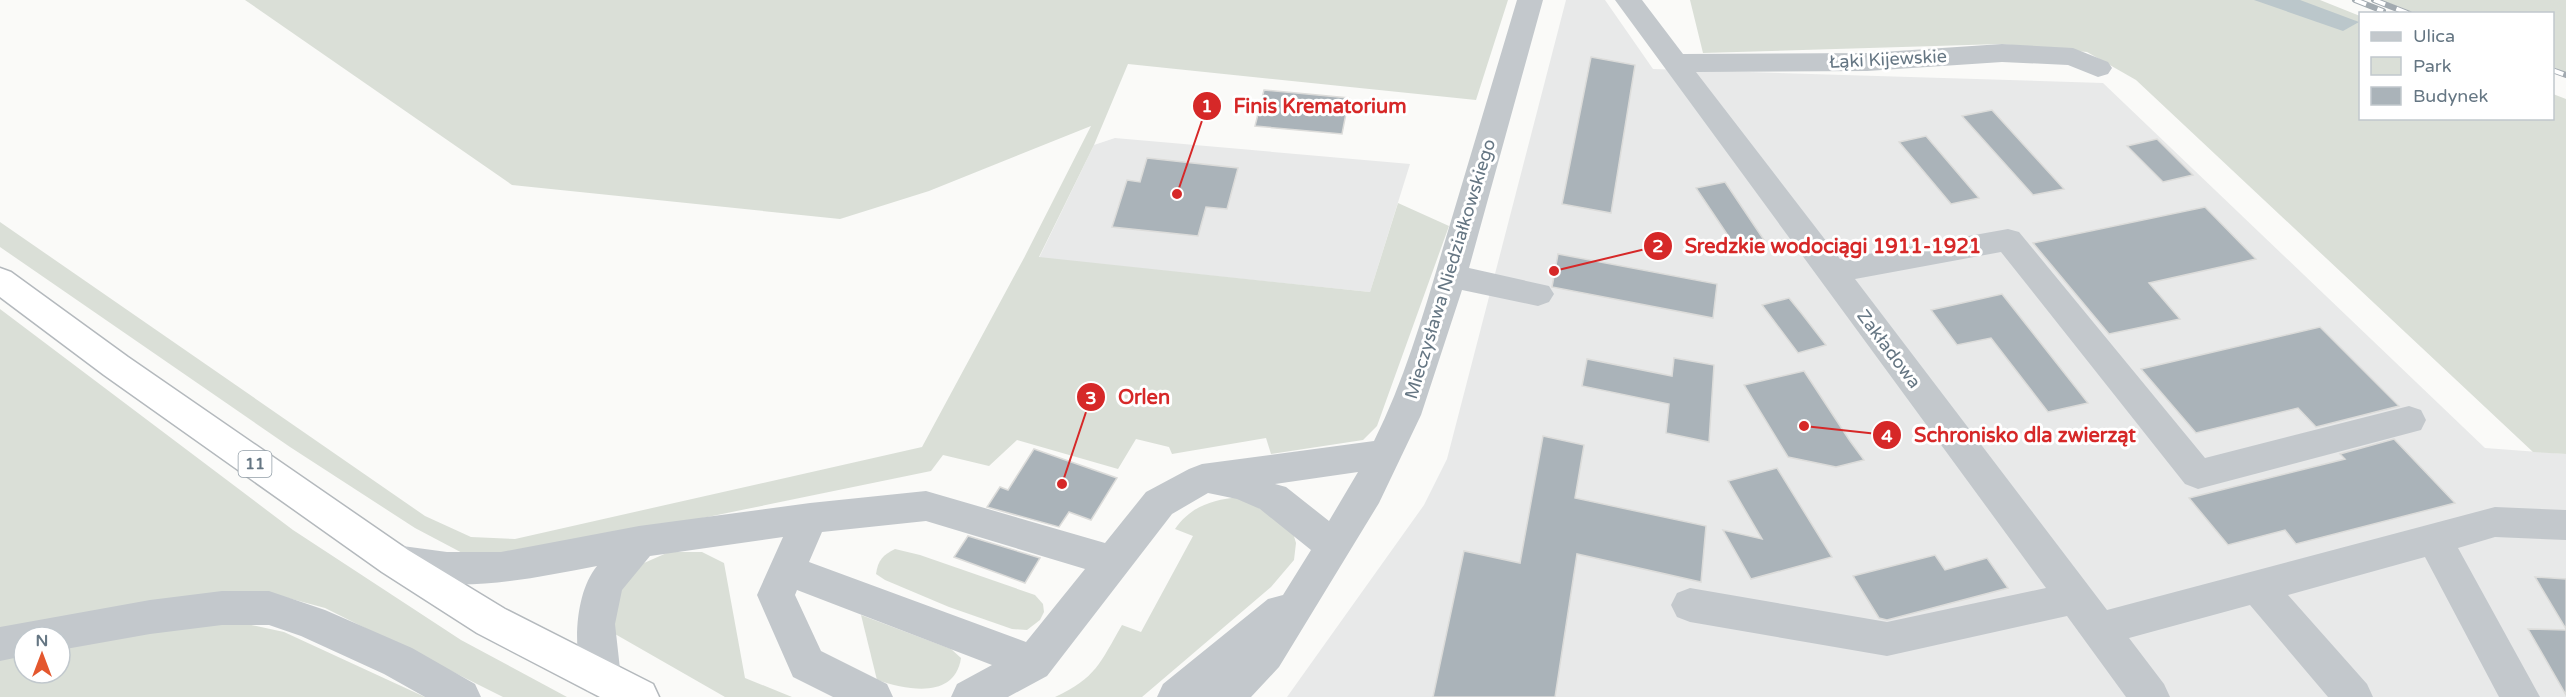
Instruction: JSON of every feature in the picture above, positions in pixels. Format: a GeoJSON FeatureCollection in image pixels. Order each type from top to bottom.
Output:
{"type":"FeatureCollection","features":[{"type":"Feature","properties":{"kind":"highway","name":"11"},"geometry":{"type":"LineString","coordinates":[[0,280],[116,366],[395,561],[491,621],[639,697]]}},
{"type":"Feature","properties":{"kind":"street","name":"Mieczysława Niedziałkowskiego"},"geometry":{"type":"LineString","coordinates":[[1224,697],[1265,655],[1334,547],[1386,454],[1423,363],[1530,0]]}},
{"type":"Feature","properties":{"kind":"street","name":"Zakładowa"},"geometry":{"type":"LineString","coordinates":[[1628,0],[2150,697]]}},
{"type":"Feature","properties":{"kind":"street","name":"Łąki Kijewskie"},"geometry":{"type":"LineString","coordinates":[[1676,63],[1867,62],[2002,53],[2073,57],[2098,68]]}},
{"type":"Feature","properties":{"kind":"street"},"geometry":{"type":"LineString","coordinates":[[1832,272],[2008,240],[2198,474],[2409,420]]}},
{"type":"Feature","properties":{"kind":"street"},"geometry":{"type":"LineString","coordinates":[[1450,276],[1538,294]]}},
{"type":"Feature","properties":{"kind":"street"},"geometry":{"type":"LineString","coordinates":[[971,697],[1033,663],[1159,503],[1202,479],[1386,454]]}},
{"type":"Feature","properties":{"kind":"street"},"geometry":{"type":"LineString","coordinates":[[1202,479],[1239,485],[1273,498],[1334,547]]}},
{"type":"Feature","properties":{"kind":"street"},"geometry":{"type":"LineString","coordinates":[[395,561],[447,568],[501,568],[639,542],[810,518],[926,506],[1113,561]]}},
{"type":"Feature","properties":{"kind":"street"},"geometry":{"type":"LineString","coordinates":[[810,518],[776,595],[807,664],[873,697]]}},
{"type":"Feature","properties":{"kind":"street"},"geometry":{"type":"LineString","coordinates":[[2099,629],[2495,522],[2566,525]]}},
{"type":"Feature","properties":{"kind":"street"},"geometry":{"type":"LineString","coordinates":[[2434,539],[2520,697]]}},
{"type":"Feature","properties":{"kind":"street"},"geometry":{"type":"LineString","coordinates":[[601,678],[596,624],[606,584],[639,542]]}},
{"type":"Feature","properties":{"kind":"street"},"geometry":{"type":"LineString","coordinates":[[787,570],[1033,663]]}},
{"type":"Feature","properties":{"kind":"street"},"geometry":{"type":"LineString","coordinates":[[2257,586],[2354,697]]}},
{"type":"Feature","properties":{"kind":"street","name":"Mieczysława Niedziałkowskiego"},"geometry":{"type":"LineString","coordinates":[[1177,697],[1308,589]]}},
{"type":"Feature","properties":{"kind":"street"},"geometry":{"type":"LineString","coordinates":[[1690,605],[1887,639],[2075,597]]}},
{"type":"Feature","properties":{"kind":"street"},"geometry":{"type":"LineString","coordinates":[[72,631],[150,617],[222,608],[269,608],[311,622],[398,661],[461,697]]}},
{"type":"Feature","properties":{"kind":"shaded area"},"geometry":{"type":"Polygon","coordinates":[[[1566,0],[1605,0],[1653,69],[2103,83],[2485,448],[2566,454],[2566,697],[1287,697],[1424,505],[1447,459],[1566,0]]]}},
{"type":"Feature","properties":{"kind":"shaded area"},"geometry":{"type":"Polygon","coordinates":[[[2254,0],[2300,0],[2359,22],[2343,31],[2254,0]]]}},
{"type":"Feature","properties":{"kind":"shaded area"},"geometry":{"type":"Polygon","coordinates":[[[1115,138],[1410,164],[1370,292],[1039,258],[1094,145],[1115,138]]]}},
{"type":"Feature","properties":{"kind":"green space"},"geometry":{"type":"Polygon","coordinates":[[[245,0],[1508,0],[1476,100],[1128,64],[1094,145],[1039,257],[1370,292],[1398,203],[1449,226],[1377,426],[1363,440],[1271,454],[1266,438],[1172,454],[1169,447],[1136,439],[1118,469],[1017,440],[989,466],[943,455],[931,471],[557,548],[468,556],[415,528],[290,447],[0,247],[0,222],[425,516],[471,537],[515,539],[922,447],[1024,258],[1091,126],[929,191],[840,219],[512,185],[245,0]]]}},
{"type":"Feature","properties":{"kind":"green space"},"geometry":{"type":"Polygon","coordinates":[[[1690,0],[2320,0],[2359,16],[2359,120],[2554,120],[2554,94],[2566,99],[2566,454],[2533,452],[2136,80],[2087,52],[2001,44],[1703,53],[1690,0]]]}},
{"type":"Feature","properties":{"kind":"green space"},"geometry":{"type":"Polygon","coordinates":[[[2381,0],[2566,0],[2566,73],[2554,67],[2554,12],[2412,12],[2381,0]]]}},
{"type":"Feature","properties":{"kind":"green space"},"geometry":{"type":"Polygon","coordinates":[[[0,309],[293,530],[461,640],[567,697],[503,697],[325,608],[262,591],[45,625],[12,625],[12,630],[0,632],[0,309]]]}},
{"type":"Feature","properties":{"kind":"green space"},"geometry":{"type":"Polygon","coordinates":[[[1239,497],[1291,526],[1296,543],[1294,560],[1271,587],[1142,697],[1055,697],[1080,683],[1096,668],[1122,625],[1141,632],[1193,536],[1175,529],[1181,521],[1203,506],[1239,497]]]}},
{"type":"Feature","properties":{"kind":"green space"},"geometry":{"type":"Polygon","coordinates":[[[895,549],[920,555],[1035,595],[1043,604],[1044,612],[1040,620],[1027,630],[1012,629],[949,607],[885,580],[876,574],[878,565],[884,556],[895,549]]]}},
{"type":"Feature","properties":{"kind":"green space"},"geometry":{"type":"Polygon","coordinates":[[[669,552],[702,552],[724,563],[745,678],[792,697],[725,697],[615,634],[613,592],[644,563],[669,552]]]}},
{"type":"Feature","properties":{"kind":"green space"},"geometry":{"type":"Polygon","coordinates":[[[861,615],[951,649],[961,658],[957,671],[950,680],[930,688],[904,687],[877,680],[861,615]]]}},
{"type":"Feature","properties":{"kind":"green space"},"geometry":{"type":"Polygon","coordinates":[[[242,623],[284,632],[425,697],[0,697],[0,657],[12,655],[12,685],[72,685],[72,644],[161,627],[242,623]]]}},
{"type":"Feature","properties":{"kind":"building"},"geometry":{"type":"Polygon","coordinates":[[[1591,57],[1635,65],[1611,213],[1562,204],[1591,57]]]}},
{"type":"Feature","properties":{"kind":"building"},"geometry":{"type":"Polygon","coordinates":[[[1264,90],[1349,98],[1342,134],[1255,126],[1264,90]]]}},
{"type":"Feature","properties":{"kind":"building"},"geometry":{"type":"Polygon","coordinates":[[[1992,110],[2064,189],[2033,195],[1962,116],[1992,110]]]}},
{"type":"Feature","properties":{"kind":"building"},"geometry":{"type":"Polygon","coordinates":[[[1926,136],[1979,198],[1951,204],[1899,142],[1926,136]]]}},
{"type":"Feature","properties":{"kind":"building"},"geometry":{"type":"Polygon","coordinates":[[[2157,139],[2193,175],[2163,182],[2127,146],[2157,139]]]}},
{"type":"Feature","properties":{"kind":"building"},"geometry":{"type":"Polygon","coordinates":[[[1147,158],[1238,168],[1227,209],[1206,207],[1198,236],[1112,227],[1127,180],[1140,182],[1147,158]]]}},
{"type":"Feature","properties":{"kind":"building"},"geometry":{"type":"Polygon","coordinates":[[[1725,182],[1764,240],[1735,246],[1696,188],[1725,182]]]}},
{"type":"Feature","properties":{"kind":"building"},"geometry":{"type":"Polygon","coordinates":[[[2205,207],[2256,259],[2149,283],[2180,319],[2109,334],[2033,243],[2205,207]]]}},
{"type":"Feature","properties":{"kind":"building"},"geometry":{"type":"Polygon","coordinates":[[[1558,254],[1717,284],[1713,318],[1552,287],[1558,254]]]}},
{"type":"Feature","properties":{"kind":"building"},"geometry":{"type":"Polygon","coordinates":[[[2002,294],[2088,403],[2048,412],[1991,338],[1957,345],[1931,310],[2002,294]]]}},
{"type":"Feature","properties":{"kind":"building"},"geometry":{"type":"Polygon","coordinates":[[[1789,298],[1826,345],[1798,353],[1762,305],[1789,298]]]}},
{"type":"Feature","properties":{"kind":"building"},"geometry":{"type":"Polygon","coordinates":[[[2320,327],[2399,406],[2316,427],[2298,408],[2196,433],[2141,369],[2320,327]]]}},
{"type":"Feature","properties":{"kind":"building"},"geometry":{"type":"Polygon","coordinates":[[[1674,358],[1714,365],[1709,442],[1666,433],[1669,404],[1582,386],[1587,359],[1672,376],[1674,358]]]}},
{"type":"Feature","properties":{"kind":"building"},"geometry":{"type":"Polygon","coordinates":[[[1804,371],[1864,460],[1836,467],[1788,457],[1744,385],[1804,371]]]}},
{"type":"Feature","properties":{"kind":"building"},"geometry":{"type":"Polygon","coordinates":[[[1543,436],[1584,445],[1575,498],[1706,526],[1701,582],[1577,554],[1555,697],[1433,697],[1464,551],[1520,563],[1543,436]]]}},
{"type":"Feature","properties":{"kind":"building"},"geometry":{"type":"Polygon","coordinates":[[[2394,439],[2455,503],[2296,544],[2285,530],[2228,545],[2189,498],[2345,459],[2340,454],[2394,439]]]}},
{"type":"Feature","properties":{"kind":"building"},"geometry":{"type":"Polygon","coordinates":[[[1034,449],[1117,478],[1091,520],[1069,512],[1059,527],[987,507],[1000,487],[1008,490],[1034,449]]]}},
{"type":"Feature","properties":{"kind":"building"},"geometry":{"type":"Polygon","coordinates":[[[1777,468],[1832,557],[1751,579],[1723,530],[1762,539],[1728,481],[1777,468]]]}},
{"type":"Feature","properties":{"kind":"building"},"geometry":{"type":"Polygon","coordinates":[[[968,536],[1040,558],[1025,583],[954,557],[968,536]]]}},
{"type":"Feature","properties":{"kind":"building"},"geometry":{"type":"Polygon","coordinates":[[[1935,555],[1945,570],[1987,558],[2008,588],[1887,620],[1879,618],[1853,576],[1935,555]]]}},
{"type":"Feature","properties":{"kind":"building"},"geometry":{"type":"Polygon","coordinates":[[[2535,577],[2566,579],[2566,629],[2535,577]]]}},
{"type":"Feature","properties":{"kind":"building"},"geometry":{"type":"Polygon","coordinates":[[[2528,629],[2566,630],[2566,695],[2528,629]]]}},
{"type":"Feature","properties":{"kind":"railway"},"geometry":{"type":"LineString","coordinates":[[2355,0],[2383,11]]}},
{"type":"Feature","properties":{"kind":"railway"},"geometry":{"type":"LineString","coordinates":[[2374,0],[2405,12]]}},
{"type":"Feature","properties":{"kind":"railway"},"geometry":{"type":"LineString","coordinates":[[2554,71],[2566,75]]}},
{"type":"Feature","properties":{"kind":"place","name":"Finis Krematorium"},"geometry":{"type":"Point","coordinates":[1177,194]}},
{"type":"Feature","properties":{"kind":"place","name":"Sredzkie wodociągi 1911-1921"},"geometry":{"type":"Point","coordinates":[1554,271]}},
{"type":"Feature","properties":{"kind":"place","name":"Schronisko dla zwierząt"},"geometry":{"type":"Point","coordinates":[1804,426]}},
{"type":"Feature","properties":{"kind":"place","name":"Orlen"},"geometry":{"type":"Point","coordinates":[1062,484]}}]}
